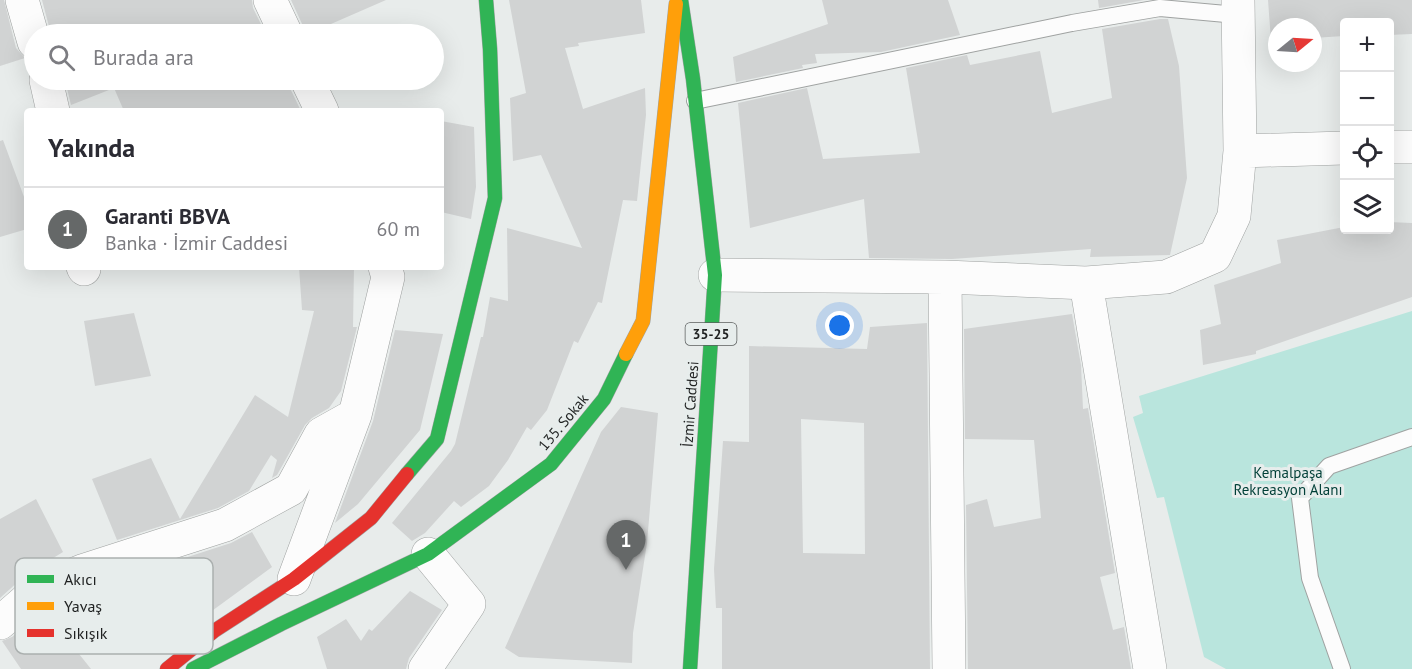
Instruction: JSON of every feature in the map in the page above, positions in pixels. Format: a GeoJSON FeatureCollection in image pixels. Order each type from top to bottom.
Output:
{"type":"FeatureCollection","features":[{"type":"Feature","properties":{"kind":"street"},"geometry":{"type":"LineString","coordinates":[[22,0],[29,24]]}},
{"type":"Feature","properties":{"kind":"street"},"geometry":{"type":"LineString","coordinates":[[270,0],[281,24]]}},
{"type":"Feature","properties":{"kind":"street"},"geometry":{"type":"LineString","coordinates":[[213,632],[294,579],[371,518],[437,439],[495,198],[486,0]]}},
{"type":"Feature","properties":{"kind":"street","name":"İzmir Caddesi"},"geometry":{"type":"LineString","coordinates":[[679,0],[695,101],[715,275],[690,669]]}},
{"type":"Feature","properties":{"kind":"street","name":"135. Sokak"},"geometry":{"type":"LineString","coordinates":[[193,669],[428,554],[551,464],[604,399],[643,321],[679,0]]}},
{"type":"Feature","properties":{"kind":"street"},"geometry":{"type":"LineString","coordinates":[[715,275],[945,277],[1086,283],[1166,277],[1215,256],[1234,216],[1240,151],[1238,8]]}},
{"type":"Feature","properties":{"kind":"street"},"geometry":{"type":"LineString","coordinates":[[48,90],[52,108]]}},
{"type":"Feature","properties":{"kind":"street"},"geometry":{"type":"LineString","coordinates":[[312,90],[321,108]]}},
{"type":"Feature","properties":{"kind":"street"},"geometry":{"type":"LineString","coordinates":[[1394,147],[1412,147]]}},
{"type":"Feature","properties":{"kind":"street"},"geometry":{"type":"LineString","coordinates":[[1240,151],[1340,148]]}},
{"type":"Feature","properties":{"kind":"street"},"geometry":{"type":"LineString","coordinates":[[294,579],[355,415],[388,278],[386,270]]}},
{"type":"Feature","properties":{"kind":"street"},"geometry":{"type":"LineString","coordinates":[[945,277],[949,669]]}},
{"type":"Feature","properties":{"kind":"street"},"geometry":{"type":"LineString","coordinates":[[1086,283],[1150,669]]}},
{"type":"Feature","properties":{"kind":"street"},"geometry":{"type":"LineString","coordinates":[[122,558],[225,525],[291,489],[321,434],[355,415]]}},
{"type":"Feature","properties":{"kind":"street"},"geometry":{"type":"LineString","coordinates":[[425,669],[469,604],[428,554]]}},
{"type":"Feature","properties":{"kind":"street"},"geometry":{"type":"LineString","coordinates":[[0,623],[15,610]]}},
{"type":"Feature","properties":{"kind":"street"},"geometry":{"type":"LineString","coordinates":[[167,669],[186,654]]}},
{"type":"Feature","properties":{"kind":"lane"},"geometry":{"type":"LineString","coordinates":[[695,101],[1060,26],[1160,8],[1238,8]]}},
{"type":"Feature","properties":{"kind":"lane"},"geometry":{"type":"LineString","coordinates":[[1342,669],[1310,578],[1299,498],[1329,466],[1412,437]]}},
{"type":"Feature","properties":{"kind":"green space","name":"Kemalpaşa Rekreasyon Alanı"},"geometry":{"type":"Polygon","coordinates":[[[1412,311],[1412,669],[1226,669],[1204,657],[1164,497],[1157,498],[1133,417],[1143,413],[1139,396],[1412,311]]]}},
{"type":"Feature","properties":{"kind":"building"},"geometry":{"type":"Polygon","coordinates":[[[0,0],[4,0],[16,48],[24,58],[0,66],[0,0]]]}},
{"type":"Feature","properties":{"kind":"building"},"geometry":{"type":"Polygon","coordinates":[[[42,0],[252,0],[253,8],[261,24],[48,24],[42,0]]]}},
{"type":"Feature","properties":{"kind":"building"},"geometry":{"type":"Polygon","coordinates":[[[291,0],[386,0],[331,24],[302,24],[291,0]]]}},
{"type":"Feature","properties":{"kind":"building"},"geometry":{"type":"Polygon","coordinates":[[[509,0],[641,0],[645,33],[578,43],[579,46],[565,48],[583,109],[645,88],[646,115],[637,201],[623,200],[602,303],[598,302],[578,343],[574,341],[547,410],[531,430],[527,427],[508,460],[489,486],[461,507],[454,501],[425,533],[412,541],[392,523],[455,444],[481,337],[483,337],[490,297],[508,301],[507,228],[582,248],[541,155],[513,161],[510,98],[526,93],[509,0]]]}},
{"type":"Feature","properties":{"kind":"building"},"geometry":{"type":"Polygon","coordinates":[[[822,0],[948,0],[960,35],[881,52],[815,54],[817,63],[802,65],[803,68],[736,82],[733,57],[828,24],[822,0]]]}},
{"type":"Feature","properties":{"kind":"building"},"geometry":{"type":"Polygon","coordinates":[[[1098,0],[1144,0],[1099,8],[1098,0]]]}},
{"type":"Feature","properties":{"kind":"building"},"geometry":{"type":"Polygon","coordinates":[[[1268,0],[1412,0],[1412,34],[1394,35],[1394,18],[1340,18],[1340,36],[1322,37],[1322,18],[1269,18],[1268,0]]]}},
{"type":"Feature","properties":{"kind":"building"},"geometry":{"type":"Polygon","coordinates":[[[1168,19],[1179,66],[1187,178],[1170,255],[1090,257],[1091,249],[952,259],[869,258],[864,199],[750,228],[738,103],[807,88],[823,159],[920,153],[906,68],[967,55],[970,65],[1040,51],[1052,113],[1112,98],[1102,29],[1168,19]]]}},
{"type":"Feature","properties":{"kind":"building"},"geometry":{"type":"Polygon","coordinates":[[[67,90],[109,90],[71,105],[67,90]]]}},
{"type":"Feature","properties":{"kind":"building"},"geometry":{"type":"Polygon","coordinates":[[[115,90],[291,90],[300,108],[123,108],[115,90]]]}},
{"type":"Feature","properties":{"kind":"building"},"geometry":{"type":"Polygon","coordinates":[[[444,122],[474,127],[476,187],[471,219],[444,213],[444,122]]]}},
{"type":"Feature","properties":{"kind":"building"},"geometry":{"type":"Polygon","coordinates":[[[3,140],[24,197],[24,230],[0,237],[0,141],[3,140]]]}},
{"type":"Feature","properties":{"kind":"building"},"geometry":{"type":"Polygon","coordinates":[[[1394,222],[1412,223],[1412,297],[1256,351],[1256,354],[1203,365],[1200,330],[1221,324],[1214,285],[1281,263],[1277,240],[1340,228],[1340,234],[1394,234],[1394,222]]]}},
{"type":"Feature","properties":{"kind":"building"},"geometry":{"type":"Polygon","coordinates":[[[299,270],[354,270],[353,327],[357,327],[341,391],[329,408],[305,425],[277,475],[272,478],[277,460],[271,455],[249,491],[218,508],[117,540],[92,479],[151,458],[180,519],[255,395],[288,417],[314,311],[302,310],[299,270]]]}},
{"type":"Feature","properties":{"kind":"building"},"geometry":{"type":"Polygon","coordinates":[[[134,313],[151,376],[95,386],[84,321],[134,313]]]}},
{"type":"Feature","properties":{"kind":"building"},"geometry":{"type":"Polygon","coordinates":[[[1072,314],[1081,365],[1083,409],[1088,408],[1115,573],[1100,577],[1113,630],[1124,627],[1131,669],[968,669],[966,505],[987,499],[994,527],[1041,518],[1034,440],[965,439],[964,329],[1072,314]]]}},
{"type":"Feature","properties":{"kind":"building"},"geometry":{"type":"Polygon","coordinates":[[[927,323],[930,669],[722,669],[722,608],[716,608],[714,569],[723,441],[749,442],[749,346],[867,349],[870,327],[927,323]],[[801,419],[803,553],[865,554],[864,423],[801,419]]]}},
{"type":"Feature","properties":{"kind":"building"},"geometry":{"type":"Polygon","coordinates":[[[395,330],[443,334],[420,430],[358,504],[335,523],[373,421],[395,330]]]}},
{"type":"Feature","properties":{"kind":"building"},"geometry":{"type":"Polygon","coordinates":[[[621,407],[658,413],[647,543],[633,633],[632,663],[519,657],[505,648],[601,432],[621,407]]]}},
{"type":"Feature","properties":{"kind":"building"},"geometry":{"type":"Polygon","coordinates":[[[36,499],[63,552],[53,558],[15,558],[15,584],[0,598],[0,519],[36,499]]]}},
{"type":"Feature","properties":{"kind":"building"},"geometry":{"type":"Polygon","coordinates":[[[252,532],[272,567],[213,610],[213,558],[185,558],[231,543],[252,532]]]}},
{"type":"Feature","properties":{"kind":"building"},"geometry":{"type":"Polygon","coordinates":[[[410,591],[442,610],[409,658],[406,669],[327,669],[317,637],[346,619],[361,641],[369,629],[372,631],[410,591]]]}},
{"type":"Feature","properties":{"kind":"building"},"geometry":{"type":"Polygon","coordinates":[[[15,634],[15,654],[79,654],[91,669],[21,669],[2,641],[15,634]]]}},
{"type":"Feature","properties":{"kind":"traffic: fast"},"geometry":{"type":"LineString","coordinates":[[407,474],[437,439],[495,198],[486,0]]}},
{"type":"Feature","properties":{"kind":"traffic: fast"},"geometry":{"type":"LineString","coordinates":[[681,0],[693,79],[715,275],[690,669]]}},
{"type":"Feature","properties":{"kind":"traffic: fast"},"geometry":{"type":"LineString","coordinates":[[193,669],[428,554],[551,464],[604,399],[626,354]]}},
{"type":"Feature","properties":{"kind":"traffic: slow"},"geometry":{"type":"LineString","coordinates":[[626,354],[643,321],[676,4]]}},
{"type":"Feature","properties":{"kind":"traffic: jam"},"geometry":{"type":"LineString","coordinates":[[213,632],[294,579],[371,518],[407,474]]}},
{"type":"Feature","properties":{"kind":"traffic: jam"},"geometry":{"type":"LineString","coordinates":[[167,669],[186,654]]}},
{"type":"Feature","properties":{"kind":"place","name":"Garanti BBVA"},"geometry":{"type":"Point","coordinates":[626,570]}}]}
